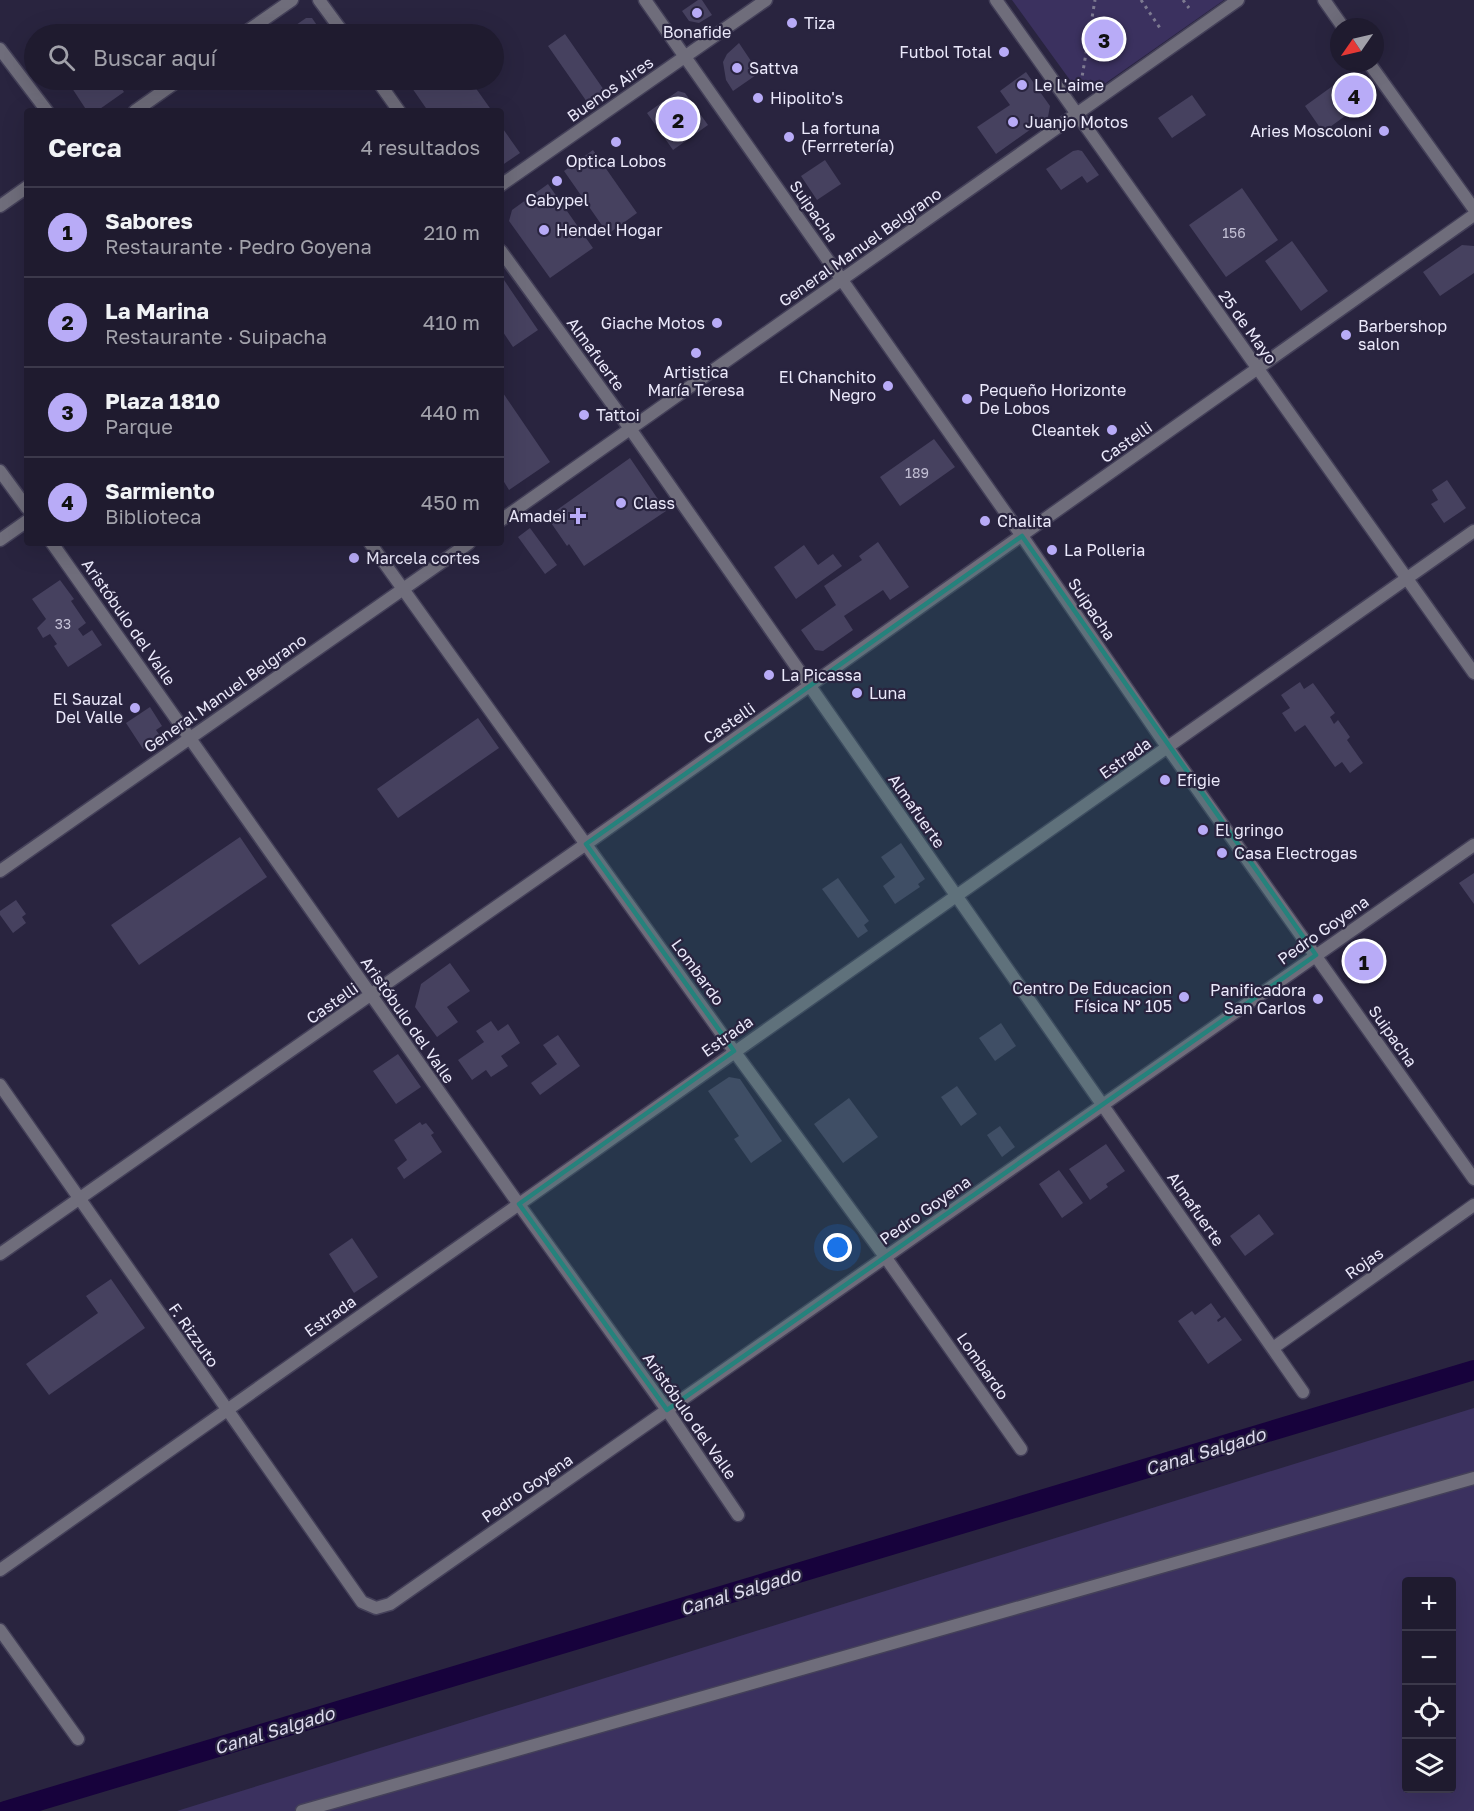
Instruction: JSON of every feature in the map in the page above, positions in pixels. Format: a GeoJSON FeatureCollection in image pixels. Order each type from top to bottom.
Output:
{"type":"FeatureCollection","features":[{"type":"Feature","properties":{"kind":"street"},"geometry":{"type":"LineString","coordinates":[[257,24],[292,0]]}},
{"type":"Feature","properties":{"kind":"street"},"geometry":{"type":"LineString","coordinates":[[319,0],[337,24]]}},
{"type":"Feature","properties":{"kind":"street","name":"Suipacha"},"geometry":{"type":"LineString","coordinates":[[645,0],[1022,536],[1168,748],[1474,1179]]}},
{"type":"Feature","properties":{"kind":"street","name":"Buenos Aires"},"geometry":{"type":"LineString","coordinates":[[504,183],[766,0]]}},
{"type":"Feature","properties":{"kind":"street","name":"25 de Mayo"},"geometry":{"type":"LineString","coordinates":[[996,0],[1474,672]]}},
{"type":"Feature","properties":{"kind":"street","name":"General Manuel Belgrano"},"geometry":{"type":"LineString","coordinates":[[504,518],[1238,0]]}},
{"type":"Feature","properties":{"kind":"street"},"geometry":{"type":"LineString","coordinates":[[1324,0],[1337,18]]}},
{"type":"Feature","properties":{"kind":"street"},"geometry":{"type":"LineString","coordinates":[[0,49],[24,81]]}},
{"type":"Feature","properties":{"kind":"street"},"geometry":{"type":"LineString","coordinates":[[1375,72],[1474,209]]}},
{"type":"Feature","properties":{"kind":"street"},"geometry":{"type":"LineString","coordinates":[[31,90],[45,108]]}},
{"type":"Feature","properties":{"kind":"street"},"geometry":{"type":"LineString","coordinates":[[139,108],[165,90]]}},
{"type":"Feature","properties":{"kind":"street"},"geometry":{"type":"LineString","coordinates":[[384,90],[397,108]]}},
{"type":"Feature","properties":{"kind":"street"},"geometry":{"type":"LineString","coordinates":[[0,206],[24,189]]}},
{"type":"Feature","properties":{"kind":"street","name":"Castelli"},"geometry":{"type":"LineString","coordinates":[[0,1254],[371,996],[1474,215]]}},
{"type":"Feature","properties":{"kind":"street","name":"Almafuerte"},"geometry":{"type":"LineString","coordinates":[[504,255],[631,430],[1303,1392]]}},
{"type":"Feature","properties":{"kind":"street"},"geometry":{"type":"LineString","coordinates":[[0,471],[24,504]]}},
{"type":"Feature","properties":{"kind":"street"},"geometry":{"type":"LineString","coordinates":[[0,540],[24,523]]}},
{"type":"Feature","properties":{"kind":"street","name":"Estrada"},"geometry":{"type":"LineString","coordinates":[[0,1570],[225,1409],[1474,531]]}},
{"type":"Feature","properties":{"kind":"street","name":"Aristóbulo del Valle"},"geometry":{"type":"LineString","coordinates":[[54,546],[371,996],[668,1410],[738,1515]]}},
{"type":"Feature","properties":{"kind":"street","name":"Lombardo"},"geometry":{"type":"LineString","coordinates":[[372,546],[734,1051],[886,1257],[1021,1449]]}},
{"type":"Feature","properties":{"kind":"street","name":"General Manuel Belgrano"},"geometry":{"type":"LineString","coordinates":[[0,871],[465,546]]}},
{"type":"Feature","properties":{"kind":"street","name":"Pedro Goyena"},"geometry":{"type":"LineString","coordinates":[[362,1602],[375,1608],[390,1604],[1474,844]]}},
{"type":"Feature","properties":{"kind":"street","name":"F. Rizzuto"},"geometry":{"type":"LineString","coordinates":[[0,1085],[362,1602]]}},
{"type":"Feature","properties":{"kind":"street","name":"Rojas"},"geometry":{"type":"LineString","coordinates":[[1273,1348],[1474,1205]]}},
{"type":"Feature","properties":{"kind":"street"},"geometry":{"type":"LineString","coordinates":[[302,1811],[1474,1478]]}},
{"type":"Feature","properties":{"kind":"street"},"geometry":{"type":"LineString","coordinates":[[0,1630],[78,1739]]}},
{"type":"Feature","properties":{"kind":"path"},"geometry":{"type":"LineString","coordinates":[[1081,82],[1095,0]]}},
{"type":"Feature","properties":{"kind":"path"},"geometry":{"type":"LineString","coordinates":[[1141,0],[1160,28]]}},
{"type":"Feature","properties":{"kind":"path"},"geometry":{"type":"LineString","coordinates":[[1183,0],[1189,8]]}},
{"type":"Feature","properties":{"kind":"highlighted area"},"geometry":{"type":"Polygon","coordinates":[[[1022,536],[1316,955],[667,1410],[519,1204],[734,1051],[586,844],[1022,536]]]}},
{"type":"Feature","properties":{"kind":"shaded area"},"geometry":{"type":"Polygon","coordinates":[[[1012,0],[1224,0],[1100,87],[1088,92],[1075,87],[1012,0]]]}},
{"type":"Feature","properties":{"kind":"shaded area"},"geometry":{"type":"Polygon","coordinates":[[[1474,1408],[1474,1811],[177,1811],[1474,1408]]]}},
{"type":"Feature","properties":{"kind":"building"},"geometry":{"type":"Polygon","coordinates":[[[698,0],[702,0],[712,15],[699,23],[689,21],[682,11],[698,0]]]}},
{"type":"Feature","properties":{"kind":"building"},"geometry":{"type":"Polygon","coordinates":[[[306,18],[312,18],[316,24],[297,24],[306,18]]]}},
{"type":"Feature","properties":{"kind":"building"},"geometry":{"type":"Polygon","coordinates":[[[565,34],[604,90],[587,102],[548,46],[565,34]]]}},
{"type":"Feature","properties":{"kind":"building"},"geometry":{"type":"Polygon","coordinates":[[[739,43],[759,73],[733,91],[726,80],[723,62],[727,54],[739,43]]]}},
{"type":"Feature","properties":{"kind":"building","name":"Juanjo Motos"},"geometry":{"type":"Polygon","coordinates":[[[1026,72],[1050,106],[1048,117],[996,154],[977,127],[1010,105],[1000,91],[1026,72]]]}},
{"type":"Feature","properties":{"kind":"building"},"geometry":{"type":"Polygon","coordinates":[[[1352,72],[1370,98],[1323,132],[1305,106],[1352,72]]]}},
{"type":"Feature","properties":{"kind":"building"},"geometry":{"type":"Polygon","coordinates":[[[73,90],[123,90],[124,92],[101,108],[85,108],[73,90]]]}},
{"type":"Feature","properties":{"kind":"building"},"geometry":{"type":"Polygon","coordinates":[[[413,90],[477,90],[490,108],[426,108],[413,90]]]}},
{"type":"Feature","properties":{"kind":"building"},"geometry":{"type":"Polygon","coordinates":[[[678,91],[685,93],[708,125],[673,150],[647,113],[678,91]]]}},
{"type":"Feature","properties":{"kind":"building"},"geometry":{"type":"Polygon","coordinates":[[[1192,95],[1206,115],[1172,138],[1158,118],[1192,95]]]}},
{"type":"Feature","properties":{"kind":"building"},"geometry":{"type":"Polygon","coordinates":[[[504,130],[520,153],[504,164],[504,130]]]}},
{"type":"Feature","properties":{"kind":"building"},"geometry":{"type":"Polygon","coordinates":[[[593,150],[637,213],[608,234],[564,171],[593,150]]]}},
{"type":"Feature","properties":{"kind":"building"},"geometry":{"type":"Polygon","coordinates":[[[1078,150],[1082,151],[1099,175],[1087,183],[1082,176],[1061,190],[1046,169],[1078,150]]]}},
{"type":"Feature","properties":{"kind":"building"},"geometry":{"type":"Polygon","coordinates":[[[825,160],[841,184],[817,200],[801,176],[825,160]]]}},
{"type":"Feature","properties":{"kind":"building"},"geometry":{"type":"Polygon","coordinates":[[[548,184],[593,248],[550,278],[509,221],[512,210],[548,184]]]}},
{"type":"Feature","properties":{"kind":"building"},"geometry":{"type":"Polygon","coordinates":[[[1242,188],[1278,240],[1226,277],[1189,225],[1242,188]]]}},
{"type":"Feature","properties":{"kind":"building"},"geometry":{"type":"Polygon","coordinates":[[[1292,241],[1328,291],[1301,311],[1265,261],[1292,241]]]}},
{"type":"Feature","properties":{"kind":"building"},"geometry":{"type":"Polygon","coordinates":[[[1462,245],[1474,246],[1474,273],[1440,296],[1423,272],[1462,245]]]}},
{"type":"Feature","properties":{"kind":"building"},"geometry":{"type":"Polygon","coordinates":[[[504,280],[538,330],[513,347],[504,334],[504,280]]]}},
{"type":"Feature","properties":{"kind":"building"},"geometry":{"type":"Polygon","coordinates":[[[504,394],[550,462],[509,490],[504,482],[504,394]]]}},
{"type":"Feature","properties":{"kind":"building"},"geometry":{"type":"Polygon","coordinates":[[[934,439],[955,467],[900,506],[880,477],[934,439]]]}},
{"type":"Feature","properties":{"kind":"building","name":"Class"},"geometry":{"type":"Polygon","coordinates":[[[630,458],[666,511],[584,566],[547,517],[630,458]]]}},
{"type":"Feature","properties":{"kind":"building"},"geometry":{"type":"Polygon","coordinates":[[[1447,480],[1466,508],[1444,523],[1431,504],[1438,500],[1432,490],[1447,480]]]}},
{"type":"Feature","properties":{"kind":"building"},"geometry":{"type":"Polygon","coordinates":[[[530,528],[557,565],[545,574],[518,537],[530,528]]]}},
{"type":"Feature","properties":{"kind":"building"},"geometry":{"type":"Polygon","coordinates":[[[878,542],[909,587],[890,600],[883,590],[844,616],[853,630],[823,651],[815,650],[801,630],[836,605],[824,586],[862,560],[859,556],[878,542]]]}},
{"type":"Feature","properties":{"kind":"building"},"geometry":{"type":"Polygon","coordinates":[[[804,545],[818,565],[833,554],[842,566],[796,599],[774,567],[804,545]]]}},
{"type":"Feature","properties":{"kind":"building"},"geometry":{"type":"Polygon","coordinates":[[[60,580],[74,599],[71,601],[86,623],[78,629],[83,636],[92,630],[102,645],[68,667],[54,646],[57,644],[50,634],[43,638],[37,628],[46,619],[32,599],[60,580]]]}},
{"type":"Feature","properties":{"kind":"building"},"geometry":{"type":"Polygon","coordinates":[[[1300,682],[1304,689],[1313,683],[1335,713],[1330,717],[1334,724],[1338,720],[1350,737],[1347,740],[1363,763],[1350,773],[1342,762],[1335,767],[1305,725],[1295,732],[1282,713],[1290,708],[1281,695],[1300,682]]]}},
{"type":"Feature","properties":{"kind":"building"},"geometry":{"type":"Polygon","coordinates":[[[150,707],[162,726],[156,730],[161,737],[143,749],[126,723],[150,707]]]}},
{"type":"Feature","properties":{"kind":"building"},"geometry":{"type":"Polygon","coordinates":[[[478,718],[499,748],[398,818],[377,789],[478,718]]]}},
{"type":"Feature","properties":{"kind":"building"},"geometry":{"type":"Polygon","coordinates":[[[240,837],[267,877],[139,965],[111,925],[240,837]]]}},
{"type":"Feature","properties":{"kind":"building"},"geometry":{"type":"Polygon","coordinates":[[[901,843],[925,879],[918,884],[920,887],[895,904],[883,886],[895,877],[881,857],[901,843]]]}},
{"type":"Feature","properties":{"kind":"building"},"geometry":{"type":"Polygon","coordinates":[[[1474,873],[1474,904],[1459,883],[1474,873]]]}},
{"type":"Feature","properties":{"kind":"building"},"geometry":{"type":"Polygon","coordinates":[[[838,878],[869,921],[864,925],[868,931],[858,938],[822,889],[838,878]]]}},
{"type":"Feature","properties":{"kind":"building"},"geometry":{"type":"Polygon","coordinates":[[[16,900],[26,914],[22,917],[26,923],[13,933],[0,915],[0,911],[16,900]]]}},
{"type":"Feature","properties":{"kind":"building"},"geometry":{"type":"Polygon","coordinates":[[[450,963],[470,991],[447,1007],[458,1022],[437,1037],[415,1007],[421,984],[450,963]]]}},
{"type":"Feature","properties":{"kind":"building"},"geometry":{"type":"Polygon","coordinates":[[[491,1021],[498,1031],[508,1024],[520,1043],[501,1056],[508,1066],[491,1077],[486,1070],[472,1080],[458,1060],[484,1042],[476,1031],[491,1021]]]}},
{"type":"Feature","properties":{"kind":"building"},"geometry":{"type":"Polygon","coordinates":[[[1001,1023],[1016,1046],[995,1061],[979,1038],[1001,1023]]]}},
{"type":"Feature","properties":{"kind":"building"},"geometry":{"type":"Polygon","coordinates":[[[558,1035],[580,1066],[540,1095],[531,1083],[557,1064],[543,1045],[558,1035]]]}},
{"type":"Feature","properties":{"kind":"building"},"geometry":{"type":"Polygon","coordinates":[[[398,1054],[421,1087],[396,1104],[373,1071],[398,1054]]]}},
{"type":"Feature","properties":{"kind":"building"},"geometry":{"type":"Polygon","coordinates":[[[729,1077],[740,1079],[782,1141],[751,1163],[734,1139],[739,1136],[708,1091],[729,1077]]]}},
{"type":"Feature","properties":{"kind":"building"},"geometry":{"type":"Polygon","coordinates":[[[957,1086],[977,1114],[961,1126],[941,1097],[957,1086]]]}},
{"type":"Feature","properties":{"kind":"building"},"geometry":{"type":"Polygon","coordinates":[[[849,1098],[878,1137],[843,1163],[814,1124],[849,1098]]]}},
{"type":"Feature","properties":{"kind":"building"},"geometry":{"type":"Polygon","coordinates":[[[420,1122],[422,1125],[426,1123],[434,1133],[431,1135],[442,1152],[404,1179],[397,1168],[407,1160],[394,1140],[420,1122]]]}},
{"type":"Feature","properties":{"kind":"building"},"geometry":{"type":"Polygon","coordinates":[[[1000,1126],[1015,1147],[1002,1157],[987,1135],[1000,1126]]]}},
{"type":"Feature","properties":{"kind":"building"},"geometry":{"type":"Polygon","coordinates":[[[1106,1144],[1125,1171],[1106,1184],[1108,1187],[1090,1200],[1069,1169],[1106,1144]]]}},
{"type":"Feature","properties":{"kind":"building"},"geometry":{"type":"Polygon","coordinates":[[[1059,1170],[1083,1203],[1062,1218],[1039,1184],[1059,1170]]]}},
{"type":"Feature","properties":{"kind":"building"},"geometry":{"type":"Polygon","coordinates":[[[1259,1214],[1274,1234],[1245,1256],[1230,1236],[1259,1214]]]}},
{"type":"Feature","properties":{"kind":"building"},"geometry":{"type":"Polygon","coordinates":[[[352,1238],[378,1277],[354,1293],[329,1254],[352,1238]]]}},
{"type":"Feature","properties":{"kind":"building"},"geometry":{"type":"Polygon","coordinates":[[[111,1279],[145,1328],[49,1395],[26,1364],[98,1313],[86,1296],[111,1279]]]}},
{"type":"Feature","properties":{"kind":"building"},"geometry":{"type":"Polygon","coordinates":[[[1211,1303],[1221,1317],[1217,1320],[1218,1322],[1225,1317],[1242,1340],[1208,1364],[1178,1321],[1192,1311],[1195,1315],[1211,1303]]]}},
{"type":"Feature","properties":{"kind":"waterway","name":"Canal Salgado"},"geometry":{"type":"LineString","coordinates":[[5,1811],[1474,1370]]}},
{"type":"Feature","properties":{"kind":"place","name":"Bonafide"},"geometry":{"type":"Point","coordinates":[697,13]}},
{"type":"Feature","properties":{"kind":"place","name":"Tiza"},"geometry":{"type":"Point","coordinates":[792,23]}},
{"type":"Feature","properties":{"kind":"place","name":"Plaza 1810"},"geometry":{"type":"Point","coordinates":[1104,39]}},
{"type":"Feature","properties":{"kind":"place","name":"Futbol Total"},"geometry":{"type":"Point","coordinates":[1004,52]}},
{"type":"Feature","properties":{"kind":"place","name":"Sattva"},"geometry":{"type":"Point","coordinates":[737,68]}},
{"type":"Feature","properties":{"kind":"place","name":"Le L'aime"},"geometry":{"type":"Point","coordinates":[1022,85]}},
{"type":"Feature","properties":{"kind":"place","name":"Sarmiento"},"geometry":{"type":"Point","coordinates":[1354,95]}},
{"type":"Feature","properties":{"kind":"place","name":"Hipolito's"},"geometry":{"type":"Point","coordinates":[758,98]}},
{"type":"Feature","properties":{"kind":"place","name":"La Marina"},"geometry":{"type":"Point","coordinates":[678,119]}},
{"type":"Feature","properties":{"kind":"place","name":"Juanjo Motos"},"geometry":{"type":"Point","coordinates":[1013,122]}},
{"type":"Feature","properties":{"kind":"place","name":"Aries Moscoloni"},"geometry":{"type":"Point","coordinates":[1384,131]}},
{"type":"Feature","properties":{"kind":"place","name":"La fortuna (Ferrretería)"},"geometry":{"type":"Point","coordinates":[789,137]}},
{"type":"Feature","properties":{"kind":"place","name":"Optica Lobos"},"geometry":{"type":"Point","coordinates":[616,142]}},
{"type":"Feature","properties":{"kind":"place","name":"Gabypel"},"geometry":{"type":"Point","coordinates":[557,181]}},
{"type":"Feature","properties":{"kind":"place","name":"Hendel Hogar"},"geometry":{"type":"Point","coordinates":[544,230]}},
{"type":"Feature","properties":{"kind":"place","name":"Giache Motos"},"geometry":{"type":"Point","coordinates":[717,323]}},
{"type":"Feature","properties":{"kind":"place","name":"Barbershop salon"},"geometry":{"type":"Point","coordinates":[1346,335]}},
{"type":"Feature","properties":{"kind":"place","name":"Artistica María Teresa"},"geometry":{"type":"Point","coordinates":[696,353]}},
{"type":"Feature","properties":{"kind":"place","name":"El Chanchito Negro"},"geometry":{"type":"Point","coordinates":[888,386]}},
{"type":"Feature","properties":{"kind":"place","name":"Pequeño Horizonte De Lobos"},"geometry":{"type":"Point","coordinates":[967,399]}},
{"type":"Feature","properties":{"kind":"place","name":"Tattoi"},"geometry":{"type":"Point","coordinates":[584,415]}},
{"type":"Feature","properties":{"kind":"place","name":"Cleantek"},"geometry":{"type":"Point","coordinates":[1112,430]}},
{"type":"Feature","properties":{"kind":"place","name":"Class"},"geometry":{"type":"Point","coordinates":[621,503]}},
{"type":"Feature","properties":{"kind":"place","name":"Amadei"},"geometry":{"type":"Point","coordinates":[578,516]}},
{"type":"Feature","properties":{"kind":"place","name":"Chalita"},"geometry":{"type":"Point","coordinates":[985,521]}},
{"type":"Feature","properties":{"kind":"place","name":"La Polleria"},"geometry":{"type":"Point","coordinates":[1052,550]}},
{"type":"Feature","properties":{"kind":"place","name":"Marcela cortes"},"geometry":{"type":"Point","coordinates":[354,558]}},
{"type":"Feature","properties":{"kind":"place","name":"La Picassa"},"geometry":{"type":"Point","coordinates":[769,675]}},
{"type":"Feature","properties":{"kind":"place","name":"Luna"},"geometry":{"type":"Point","coordinates":[857,693]}},
{"type":"Feature","properties":{"kind":"place","name":"El Sauzal Del Valle"},"geometry":{"type":"Point","coordinates":[135,708]}},
{"type":"Feature","properties":{"kind":"place","name":"Efigie"},"geometry":{"type":"Point","coordinates":[1165,780]}},
{"type":"Feature","properties":{"kind":"place","name":"El gringo"},"geometry":{"type":"Point","coordinates":[1203,830]}},
{"type":"Feature","properties":{"kind":"place","name":"Casa Electrogas"},"geometry":{"type":"Point","coordinates":[1222,853]}},
{"type":"Feature","properties":{"kind":"place","name":"Sabores"},"geometry":{"type":"Point","coordinates":[1364,961]}},
{"type":"Feature","properties":{"kind":"place","name":"Centro De Educacion Física N° 105"},"geometry":{"type":"Point","coordinates":[1184,997]}},
{"type":"Feature","properties":{"kind":"place","name":"Panificadora San Carlos"},"geometry":{"type":"Point","coordinates":[1318,999]}}]}
